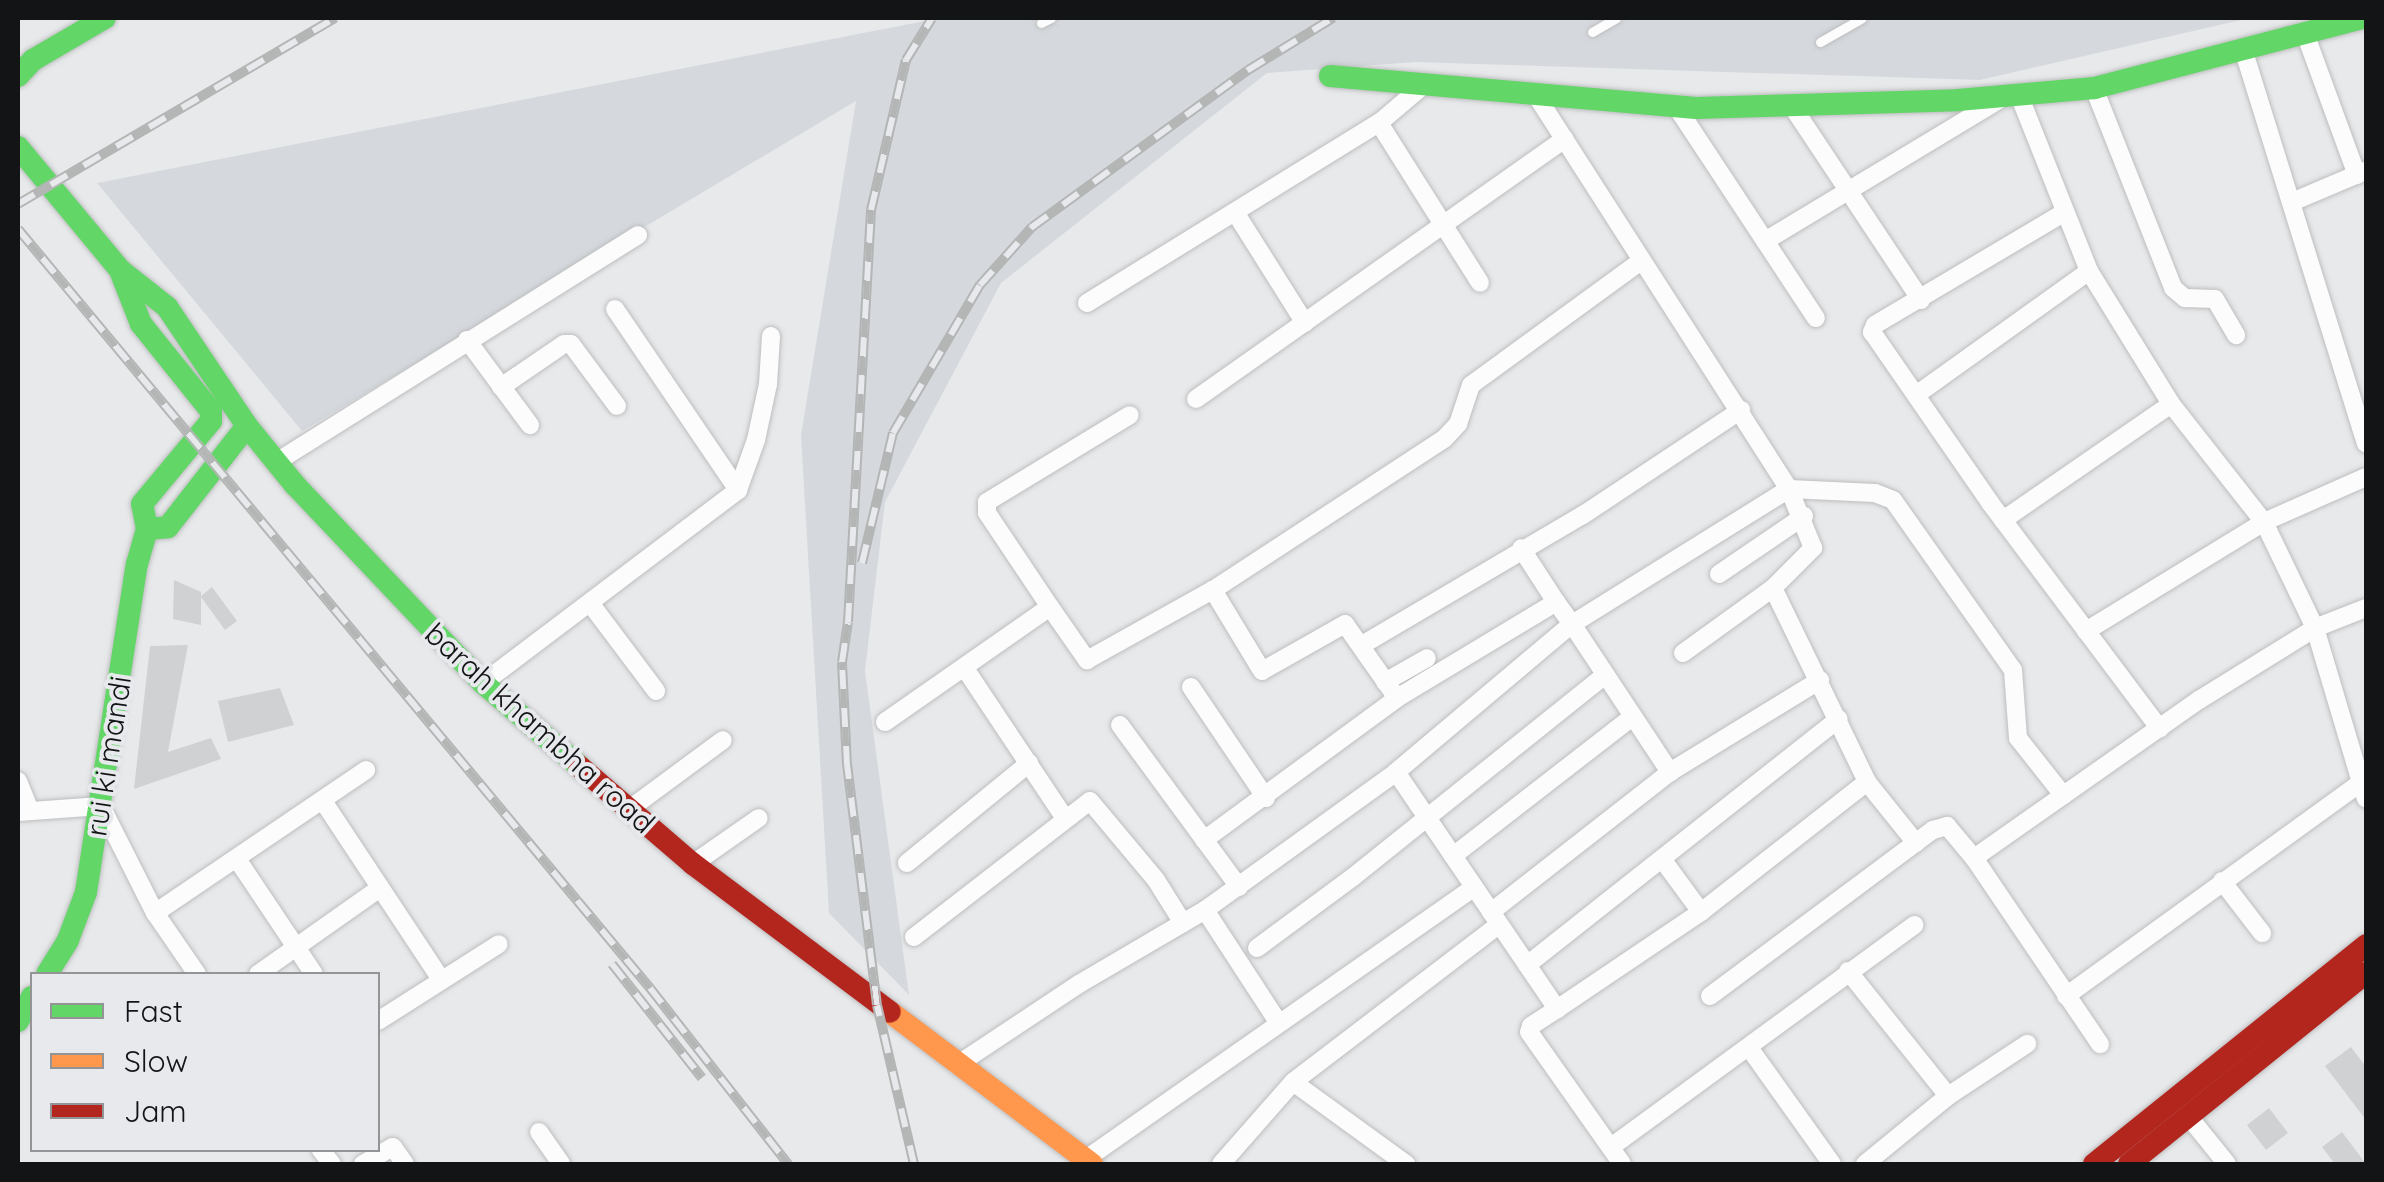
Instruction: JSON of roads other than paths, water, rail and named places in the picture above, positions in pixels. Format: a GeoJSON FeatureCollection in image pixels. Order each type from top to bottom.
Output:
{"type":"FeatureCollection","features":[{"type":"Feature","properties":{"kind":"street"},"geometry":{"type":"LineString","coordinates":[[18,76],[32,60],[105,18]]}},
{"type":"Feature","properties":{"kind":"street"},"geometry":{"type":"LineString","coordinates":[[1330,76],[1676,106],[1792,106],[2012,96],[2094,88],[2306,36],[2362,18]]}},
{"type":"Feature","properties":{"kind":"street"},"geometry":{"type":"LineString","coordinates":[[2292,202],[2362,173],[2306,36]]}},
{"type":"Feature","properties":{"kind":"street"},"geometry":{"type":"LineString","coordinates":[[2244,52],[2366,443]]}},
{"type":"Feature","properties":{"kind":"street"},"geometry":{"type":"LineString","coordinates":[[1086,303],[1379,123],[1425,84]]}},
{"type":"Feature","properties":{"kind":"street"},"geometry":{"type":"LineString","coordinates":[[2094,88],[2174,288],[2185,298],[2215,299],[2236,335]]}},
{"type":"Feature","properties":{"kind":"street"},"geometry":{"type":"LineString","coordinates":[[1534,92],[1741,410],[1804,516],[1814,543],[1812,552],[1773,588],[1683,653]]}},
{"type":"Feature","properties":{"kind":"street"},"geometry":{"type":"LineString","coordinates":[[1765,241],[2012,96]]}},
{"type":"Feature","properties":{"kind":"street"},"geometry":{"type":"LineString","coordinates":[[2012,96],[2089,271],[2171,404],[2264,522],[2315,628],[2365,786],[2222,881],[2066,996]]}},
{"type":"Feature","properties":{"kind":"street"},"geometry":{"type":"LineString","coordinates":[[1676,106],[1816,318]]}},
{"type":"Feature","properties":{"kind":"street"},"geometry":{"type":"LineString","coordinates":[[1792,106],[1921,300]]}},
{"type":"Feature","properties":{"kind":"street"},"geometry":{"type":"LineString","coordinates":[[1379,123],[1480,284]]}},
{"type":"Feature","properties":{"kind":"street"},"geometry":{"type":"LineString","coordinates":[[1196,399],[1564,140]]}},
{"type":"Feature","properties":{"kind":"street"},"geometry":{"type":"LineString","coordinates":[[18,146],[120,270],[141,324],[211,411],[211,421],[142,504],[148,529],[168,526],[248,426]]}},
{"type":"Feature","properties":{"kind":"street"},"geometry":{"type":"LineString","coordinates":[[1235,212],[1305,323]]}},
{"type":"Feature","properties":{"kind":"street"},"geometry":{"type":"LineString","coordinates":[[2065,212],[1874,325],[1872,332],[2003,520],[2160,729]]}},
{"type":"Feature","properties":{"kind":"street"},"geometry":{"type":"LineString","coordinates":[[278,462],[638,235]]}},
{"type":"Feature","properties":{"kind":"street"},"geometry":{"type":"LineString","coordinates":[[1130,415],[984,506],[1087,660],[1213,590],[1444,439],[1458,424],[1471,385],[1641,261]]}},
{"type":"Feature","properties":{"kind":"street","name":"barah khambha road"},"geometry":{"type":"LineString","coordinates":[[120,270],[166,308],[248,426],[278,462],[389,588],[483,684],[627,812],[1089,1162]]}},
{"type":"Feature","properties":{"kind":"street"},"geometry":{"type":"LineString","coordinates":[[1916,395],[2089,271]]}},
{"type":"Feature","properties":{"kind":"street"},"geometry":{"type":"LineString","coordinates":[[615,309],[738,490]]}},
{"type":"Feature","properties":{"kind":"street"},"geometry":{"type":"LineString","coordinates":[[483,684],[738,490],[756,440],[768,384],[771,336]]}},
{"type":"Feature","properties":{"kind":"street"},"geometry":{"type":"LineString","coordinates":[[466,340],[530,425]]}},
{"type":"Feature","properties":{"kind":"street"},"geometry":{"type":"LineString","coordinates":[[501,386],[571,344],[617,406]]}},
{"type":"Feature","properties":{"kind":"street"},"geometry":{"type":"LineString","coordinates":[[2003,520],[2171,404]]}},
{"type":"Feature","properties":{"kind":"street"},"geometry":{"type":"LineString","coordinates":[[1362,646],[1521,548],[1583,515],[1741,410]]}},
{"type":"Feature","properties":{"kind":"street"},"geometry":{"type":"LineString","coordinates":[[2086,631],[2264,522],[2366,478]]}},
{"type":"Feature","properties":{"kind":"street"},"geometry":{"type":"LineString","coordinates":[[958,1065],[1079,984],[1239,888],[1396,772],[1572,624],[1789,489],[1875,493],[1893,500],[2013,670],[2018,738],[2063,795]]}},
{"type":"Feature","properties":{"kind":"street"},"geometry":{"type":"LineString","coordinates":[[1719,574],[1804,516]]}},
{"type":"Feature","properties":{"kind":"street","name":"rui ki mandi"},"geometry":{"type":"LineString","coordinates":[[47,972],[68,940],[86,892],[138,564],[148,529]]}},
{"type":"Feature","properties":{"kind":"street"},"geometry":{"type":"LineString","coordinates":[[1521,548],[1670,772]]}},
{"type":"Feature","properties":{"kind":"street"},"geometry":{"type":"LineString","coordinates":[[1773,588],[1867,782],[1916,843]]}},
{"type":"Feature","properties":{"kind":"street"},"geometry":{"type":"LineString","coordinates":[[1213,590],[1262,671],[1274,669],[1341,624],[1362,646],[1397,698]]}},
{"type":"Feature","properties":{"kind":"street"},"geometry":{"type":"LineString","coordinates":[[1204,840],[1397,698],[1556,602]]}},
{"type":"Feature","properties":{"kind":"street"},"geometry":{"type":"LineString","coordinates":[[590,603],[656,692]]}},
{"type":"Feature","properties":{"kind":"street"},"geometry":{"type":"LineString","coordinates":[[885,722],[1050,607]]}},
{"type":"Feature","properties":{"kind":"street"},"geometry":{"type":"LineString","coordinates":[[1974,858],[2315,628],[2366,608]]}},
{"type":"Feature","properties":{"kind":"street"},"geometry":{"type":"LineString","coordinates":[[1385,682],[1427,658]]}},
{"type":"Feature","properties":{"kind":"street"},"geometry":{"type":"LineString","coordinates":[[964,667],[1064,817]]}},
{"type":"Feature","properties":{"kind":"street"},"geometry":{"type":"LineString","coordinates":[[1257,948],[1427,818],[1605,674]]}},
{"type":"Feature","properties":{"kind":"street"},"geometry":{"type":"LineString","coordinates":[[1233,1161],[1293,1082],[1670,772],[1820,680]]}},
{"type":"Feature","properties":{"kind":"street"},"geometry":{"type":"LineString","coordinates":[[1191,687],[1266,798]]}},
{"type":"Feature","properties":{"kind":"street"},"geometry":{"type":"LineString","coordinates":[[1453,856],[1632,717]]}},
{"type":"Feature","properties":{"kind":"street"},"geometry":{"type":"LineString","coordinates":[[1527,965],[1838,720]]}},
{"type":"Feature","properties":{"kind":"street"},"geometry":{"type":"LineString","coordinates":[[1120,726],[1239,888]]}},
{"type":"Feature","properties":{"kind":"street"},"geometry":{"type":"LineString","coordinates":[[627,812],[723,740]]}},
{"type":"Feature","properties":{"kind":"street"},"geometry":{"type":"LineString","coordinates":[[907,863],[1029,764]]}},
{"type":"Feature","properties":{"kind":"street"},"geometry":{"type":"LineString","coordinates":[[156,913],[366,770]]}},
{"type":"Feature","properties":{"kind":"street"},"geometry":{"type":"LineString","coordinates":[[1396,772],[1557,1009]]}},
{"type":"Feature","properties":{"kind":"street"},"geometry":{"type":"LineString","coordinates":[[18,781],[24,812],[101,806],[156,913],[196,972]]}},
{"type":"Feature","properties":{"kind":"street"},"geometry":{"type":"LineString","coordinates":[[1622,1164],[1529,1032],[1530,1026],[1700,912],[1867,782]]}},
{"type":"Feature","properties":{"kind":"street"},"geometry":{"type":"LineString","coordinates":[[323,801],[441,979]]}},
{"type":"Feature","properties":{"kind":"street"},"geometry":{"type":"LineString","coordinates":[[914,937],[1084,802],[1094,802],[1156,880],[1183,923]]}},
{"type":"Feature","properties":{"kind":"street"},"geometry":{"type":"LineString","coordinates":[[693,864],[758,818]]}},
{"type":"Feature","properties":{"kind":"street"},"geometry":{"type":"LineString","coordinates":[[1710,996],[1916,843],[1947,826],[1974,858],[2100,1044]]}},
{"type":"Feature","properties":{"kind":"street"},"geometry":{"type":"LineString","coordinates":[[237,858],[313,972]]}},
{"type":"Feature","properties":{"kind":"street"},"geometry":{"type":"LineString","coordinates":[[1662,859],[1700,912]]}},
{"type":"Feature","properties":{"kind":"street"},"geometry":{"type":"LineString","coordinates":[[2222,881],[2262,933]]}},
{"type":"Feature","properties":{"kind":"street"},"geometry":{"type":"LineString","coordinates":[[1089,1162],[1278,1022],[1474,887]]}},
{"type":"Feature","properties":{"kind":"street"},"geometry":{"type":"LineString","coordinates":[[261,972],[380,888]]}},
{"type":"Feature","properties":{"kind":"street"},"geometry":{"type":"LineString","coordinates":[[1205,910],[1278,1022]]}},
{"type":"Feature","properties":{"kind":"street"},"geometry":{"type":"LineString","coordinates":[[1611,1147],[1750,1049],[1848,971],[1914,925]]}},
{"type":"Feature","properties":{"kind":"street"},"geometry":{"type":"LineString","coordinates":[[380,1020],[499,944]]}},
{"type":"Feature","properties":{"kind":"street"},"geometry":{"type":"LineString","coordinates":[[2094,1164],[2366,946]]}},
{"type":"Feature","properties":{"kind":"street"},"geometry":{"type":"LineString","coordinates":[[1848,971],[1948,1096]]}},
{"type":"Feature","properties":{"kind":"street"},"geometry":{"type":"LineString","coordinates":[[2130,1164],[2366,973]]}},
{"type":"Feature","properties":{"kind":"street"},"geometry":{"type":"LineString","coordinates":[[1864,1164],[1948,1096],[2027,1044]]}},
{"type":"Feature","properties":{"kind":"street"},"geometry":{"type":"LineString","coordinates":[[1750,1049],[1832,1164]]}},
{"type":"Feature","properties":{"kind":"street"},"geometry":{"type":"LineString","coordinates":[[1293,1082],[1406,1164]]}},
{"type":"Feature","properties":{"kind":"street"},"geometry":{"type":"LineString","coordinates":[[2189,1116],[2227,1164]]}},
{"type":"Feature","properties":{"kind":"street"},"geometry":{"type":"LineString","coordinates":[[538,1132],[560,1164]]}},
{"type":"Feature","properties":{"kind":"street"},"geometry":{"type":"LineString","coordinates":[[363,1164],[394,1147],[405,1164]]}},
{"type":"Feature","properties":{"kind":"lane"},"geometry":{"type":"LineString","coordinates":[[1041,23],[1052,18]]}},
{"type":"Feature","properties":{"kind":"lane"},"geometry":{"type":"LineString","coordinates":[[1592,32],[1616,18]]}},
{"type":"Feature","properties":{"kind":"lane"},"geometry":{"type":"LineString","coordinates":[[1820,42],[1862,18]]}},
{"type":"Feature","properties":{"kind":"railway"},"geometry":{"type":"LineString","coordinates":[[18,204],[335,18]]}},
{"type":"Feature","properties":{"kind":"railway"},"geometry":{"type":"LineString","coordinates":[[914,1164],[877,1005],[847,765],[842,662],[848,622],[871,210],[906,60],[932,18]]}},
{"type":"Feature","properties":{"kind":"railway"},"geometry":{"type":"LineString","coordinates":[[862,563],[893,433],[980,285],[1032,227],[1248,70],[1333,18]]}},
{"type":"Feature","properties":{"kind":"railway"},"geometry":{"type":"LineString","coordinates":[[18,229],[650,988],[788,1164]]}},
{"type":"Feature","properties":{"kind":"railway"},"geometry":{"type":"LineString","coordinates":[[612,964],[702,1078]]}}]}
